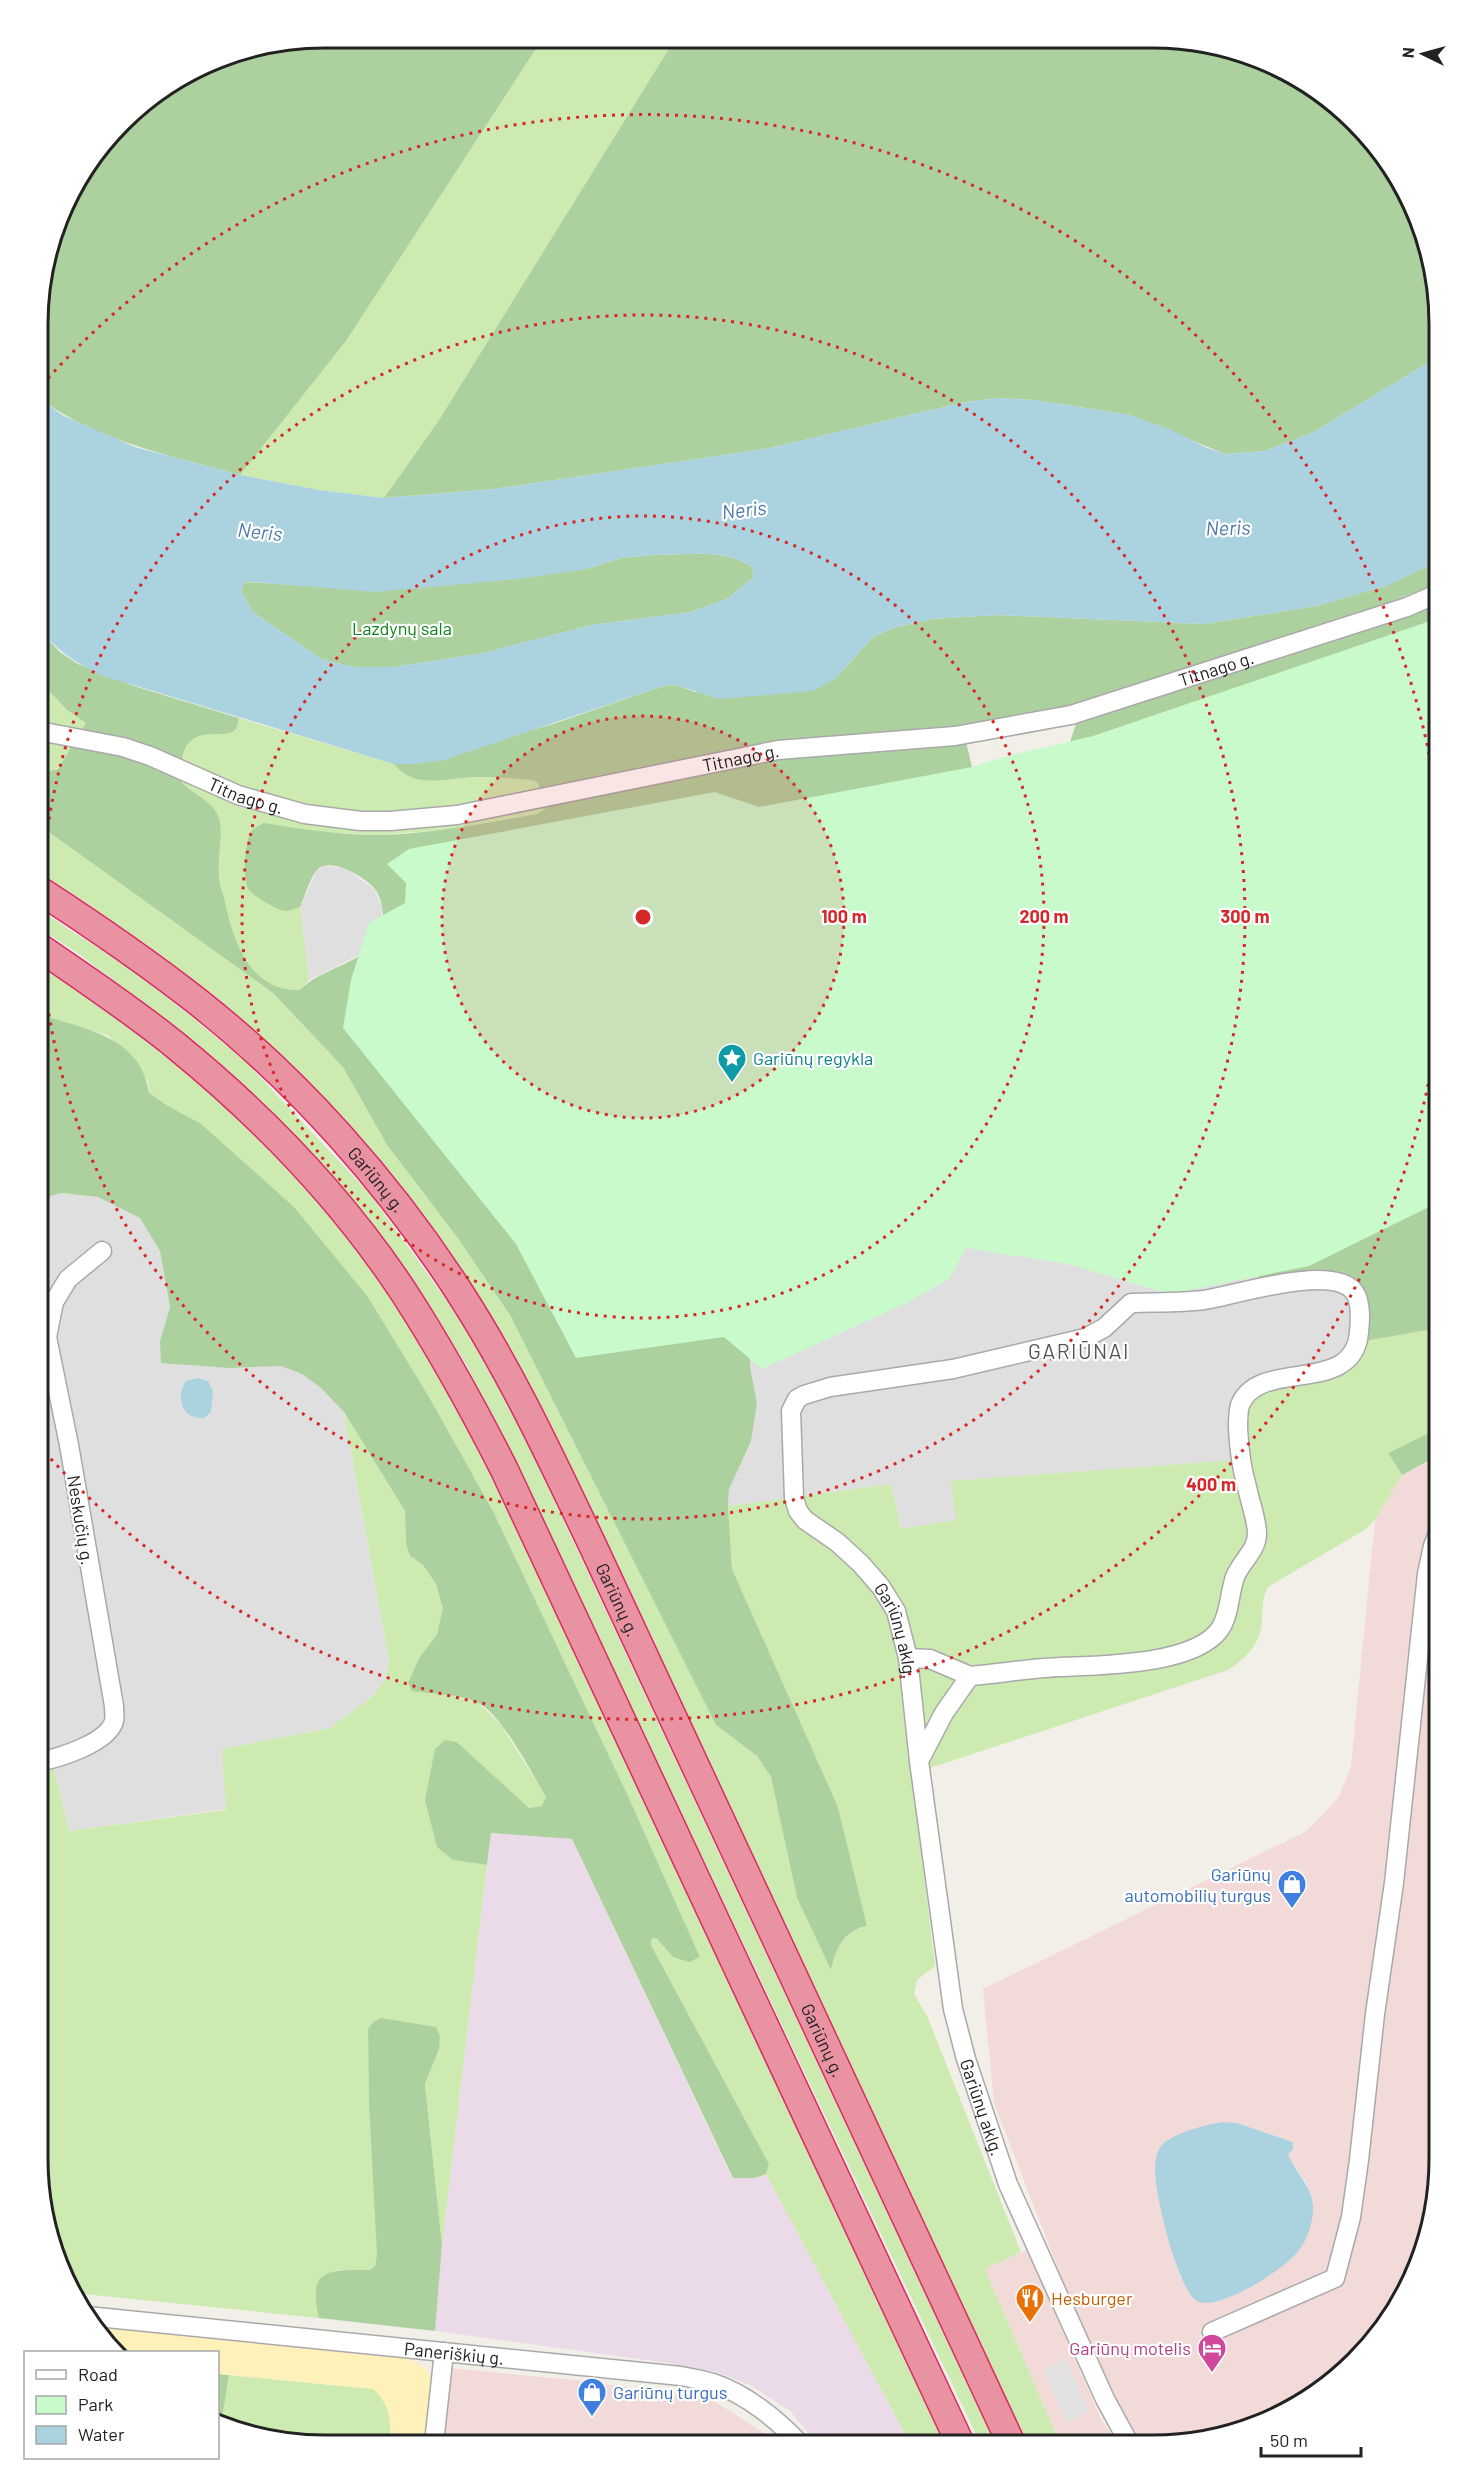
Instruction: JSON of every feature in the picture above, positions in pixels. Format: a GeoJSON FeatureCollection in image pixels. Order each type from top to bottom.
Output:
{"type":"FeatureCollection","features":[{"type":"Feature","properties":{"kind":"highway","name":"Gariūnų g."},"geometry":{"type":"LineString","coordinates":[[48,896],[141,959],[199,1002],[249,1045],[361,1160],[414,1226],[458,1290],[520,1395],[586,1531],[1007,2435]]}},
{"type":"Feature","properties":{"kind":"highway"},"geometry":{"type":"LineString","coordinates":[[48,953],[122,1004],[175,1045],[264,1125],[315,1178],[358,1231],[402,1290],[437,1346],[471,1403],[519,1498],[956,2435]]}},
{"type":"Feature","properties":{"kind":"street","name":"Titnago g."},"geometry":{"type":"LineString","coordinates":[[48,733],[123,747],[150,756],[238,795],[305,814],[361,821],[421,820],[506,806],[778,750],[955,736],[1071,715],[1407,607],[1429,597]]}},
{"type":"Feature","properties":{"kind":"street","name":"Neskučių g."},"geometry":{"type":"LineString","coordinates":[[48,1331],[54,1302],[68,1279],[102,1251]]}},
{"type":"Feature","properties":{"kind":"street","name":"Gariūnų aklg."},"geometry":{"type":"LineString","coordinates":[[970,1676],[1046,1668],[1089,1668],[1164,1658],[1200,1646],[1213,1637],[1220,1629],[1226,1615],[1235,1577],[1257,1542],[1255,1518],[1239,1452],[1239,1407],[1247,1393],[1257,1385],[1323,1371],[1342,1365],[1353,1355],[1359,1337],[1361,1312],[1358,1297],[1352,1286],[1338,1280],[1316,1281],[1266,1285],[1205,1300],[1131,1303],[1104,1328],[1085,1338],[952,1369],[830,1386],[797,1399],[791,1411],[794,1498],[798,1511],[861,1564],[881,1587],[896,1611],[908,1658],[919,1761],[953,2009],[966,2059],[1008,2184],[1105,2399],[1125,2435]]}},
{"type":"Feature","properties":{"kind":"street","name":"Neskučių g."},"geometry":{"type":"LineString","coordinates":[[48,1341],[69,1445],[114,1707],[114,1720],[109,1730],[101,1738],[48,1758]]}},
{"type":"Feature","properties":{"kind":"street"},"geometry":{"type":"LineString","coordinates":[[1212,2332],[1335,2278],[1351,2217],[1359,2160],[1375,2014],[1394,1883],[1429,1565]]}},
{"type":"Feature","properties":{"kind":"street"},"geometry":{"type":"LineString","coordinates":[[908,1658],[930,1659],[970,1676],[944,1713],[919,1761]]}},
{"type":"Feature","properties":{"kind":"street","name":"Paneriškių g."},"geometry":{"type":"LineString","coordinates":[[98,2317],[681,2376],[715,2384],[744,2399],[770,2416],[790,2435]]}},
{"type":"Feature","properties":{"kind":"street"},"geometry":{"type":"LineString","coordinates":[[435,2435],[444,2352]]}},
{"type":"Feature","properties":{"kind":"shaded area"},"geometry":{"type":"Polygon","coordinates":[[[325,866],[345,868],[374,889],[383,908],[379,936],[363,953],[309,980],[300,907],[317,870],[325,866]]]}},
{"type":"Feature","properties":{"kind":"shaded area"},"geometry":{"type":"Polygon","coordinates":[[[62,1193],[98,1197],[140,1217],[160,1250],[170,1307],[160,1341],[230,1368],[281,1366],[302,1374],[321,1388],[344,1412],[389,1659],[385,1680],[373,1696],[330,1728],[222,1749],[227,1809],[69,1831],[54,1769],[48,1770],[48,1197],[62,1193]]]}},
{"type":"Feature","properties":{"kind":"shaded area"},"geometry":{"type":"Polygon","coordinates":[[[949,1233],[1208,1272],[1347,1276],[1363,1290],[1368,1311],[1365,1341],[1360,1358],[1347,1372],[1266,1391],[1248,1459],[952,1481],[957,1520],[901,1529],[890,1484],[728,1506],[729,1489],[757,1403],[750,1366],[749,1329],[949,1233]]]}},
{"type":"Feature","properties":{"kind":"shaded area","name":"Gariūnų automobilių turgus"},"geometry":{"type":"Polygon","coordinates":[[[1429,1460],[1429,2159],[1427,2195],[1420,2230],[1401,2281],[1372,2327],[1348,2354],[1321,2378],[1275,2407],[1224,2426],[1189,2433],[1128,2435],[1077,2318],[994,2103],[983,1989],[1307,1831],[1339,1797],[1351,1766],[1375,1520],[1402,1475],[1429,1460]],[[1224,2122],[1160,2199],[1180,2278],[1222,2300],[1273,2273],[1313,2200],[1306,2182],[1289,2158],[1288,2154],[1293,2142],[1237,2123],[1224,2122]]]}},
{"type":"Feature","properties":{"kind":"shaded area"},"geometry":{"type":"Polygon","coordinates":[[[491,1833],[572,1839],[732,2178],[755,2178],[766,2174],[906,2435],[810,2435],[790,2411],[750,2385],[716,2372],[668,2363],[435,2331],[442,2246],[491,1833]]]}},
{"type":"Feature","properties":{"kind":"shaded area"},"geometry":{"type":"Polygon","coordinates":[[[1027,2250],[1101,2419],[1112,2435],[1057,2435],[985,2269],[1027,2250]]]}},
{"type":"Feature","properties":{"kind":"shaded area"},"geometry":{"type":"Polygon","coordinates":[[[1065,2359],[1089,2412],[1067,2422],[1043,2370],[1065,2359]]]}},
{"type":"Feature","properties":{"kind":"shaded area","name":"Gariūnų turgus"},"geometry":{"type":"Polygon","coordinates":[[[450,2368],[584,2381],[714,2401],[766,2435],[443,2435],[450,2368]]]}},
{"type":"Feature","properties":{"kind":"green space"},"geometry":{"type":"Polygon","coordinates":[[[536,48],[669,48],[439,420],[384,498],[320,490],[240,475],[346,341],[536,48]]]}},
{"type":"Feature","properties":{"kind":"green space"},"geometry":{"type":"Polygon","coordinates":[[[536,48],[346,341],[240,475],[136,446],[62,414],[48,404],[50,288],[57,253],[76,202],[105,156],[129,129],[156,105],[202,76],[253,57],[288,50],[536,48]]]}},
{"type":"Feature","properties":{"kind":"green space"},"geometry":{"type":"Polygon","coordinates":[[[669,48],[1153,48],[1189,50],[1224,57],[1275,76],[1291,85],[1321,105],[1360,142],[1372,156],[1401,202],[1420,253],[1427,288],[1429,362],[1312,433],[1265,451],[1225,454],[1130,415],[1034,400],[998,398],[961,403],[770,448],[494,489],[384,498],[439,420],[669,48]]]}},
{"type":"Feature","properties":{"kind":"green space","name":"Lazdynų sala"},"geometry":{"type":"Polygon","coordinates":[[[704,554],[730,557],[752,567],[754,577],[727,599],[691,612],[592,625],[483,653],[394,667],[353,667],[321,659],[253,612],[241,591],[244,582],[296,585],[587,569],[621,558],[704,554]]]}},
{"type":"Feature","properties":{"kind":"green space"},"geometry":{"type":"Polygon","coordinates":[[[1429,566],[1429,587],[1387,603],[1066,707],[962,725],[972,767],[1061,769],[1076,724],[1429,606],[1429,1330],[1365,1341],[1368,1311],[1363,1290],[1347,1276],[1260,1279],[1248,1256],[984,1228],[749,1329],[750,1366],[757,1403],[751,1441],[729,1489],[732,1569],[838,1807],[867,1926],[859,1928],[846,1937],[838,1948],[831,1970],[797,1898],[771,1777],[757,1756],[716,1725],[510,1315],[457,1237],[387,1145],[343,1067],[273,993],[48,831],[48,772],[58,769],[86,723],[67,710],[48,690],[48,639],[60,652],[78,664],[134,686],[239,718],[236,730],[233,732],[202,735],[189,743],[183,756],[182,782],[207,801],[218,816],[221,830],[220,882],[229,918],[240,948],[257,974],[269,983],[300,990],[309,982],[353,960],[372,946],[381,931],[382,905],[377,893],[369,883],[347,870],[330,865],[317,870],[300,907],[286,911],[266,903],[249,890],[246,879],[247,846],[250,834],[256,827],[264,823],[364,835],[418,833],[537,814],[546,808],[538,783],[532,780],[470,777],[423,780],[412,778],[394,764],[415,764],[553,724],[663,686],[676,685],[695,692],[835,679],[873,637],[893,628],[931,619],[996,615],[1204,624],[1316,606],[1385,586],[1429,566]]]}},
{"type":"Feature","properties":{"kind":"green space"},"geometry":{"type":"Polygon","coordinates":[[[1429,621],[1429,1207],[1309,1266],[1169,1294],[1068,1264],[966,1248],[949,1279],[909,1302],[762,1369],[724,1337],[576,1358],[516,1244],[343,1028],[351,980],[369,923],[405,903],[406,883],[387,864],[409,849],[715,792],[759,807],[972,767],[1010,755],[1093,736],[1429,621]]]}},
{"type":"Feature","properties":{"kind":"green space"},"geometry":{"type":"Polygon","coordinates":[[[48,690],[67,710],[86,723],[68,756],[48,773],[48,690]]]}},
{"type":"Feature","properties":{"kind":"green space"},"geometry":{"type":"Polygon","coordinates":[[[239,718],[394,764],[412,778],[434,781],[470,777],[532,780],[538,783],[546,808],[537,814],[446,830],[378,835],[321,832],[285,911],[300,907],[309,980],[300,990],[283,988],[269,983],[257,974],[240,948],[229,918],[220,882],[221,834],[218,821],[211,807],[182,782],[183,756],[189,743],[202,735],[228,734],[236,731],[239,718]]]}},
{"type":"Feature","properties":{"kind":"green space"},"geometry":{"type":"Polygon","coordinates":[[[48,831],[273,993],[343,1067],[387,1145],[457,1237],[510,1315],[716,1725],[757,1756],[771,1777],[797,1898],[831,1969],[836,1954],[847,1936],[867,1926],[838,1807],[732,1569],[728,1506],[891,1484],[901,1529],[956,1520],[951,1481],[1248,1459],[1248,1412],[1257,1397],[1266,1391],[1347,1372],[1360,1358],[1365,1341],[1429,1330],[1429,1433],[1388,1453],[1402,1475],[1375,1520],[1366,1529],[1268,1587],[1264,1597],[1259,1636],[1253,1648],[1239,1662],[1228,1670],[912,1774],[935,1966],[917,1980],[914,1994],[927,2016],[1021,2252],[985,2269],[1057,2435],[1023,2435],[559,1440],[491,1317],[413,1203],[370,1150],[323,1098],[274,1049],[220,1002],[108,918],[48,878],[48,831]]]}},
{"type":"Feature","properties":{"kind":"green space"},"geometry":{"type":"Polygon","coordinates":[[[48,916],[139,974],[244,1060],[370,1194],[452,1308],[491,1372],[525,1438],[991,2435],[976,2435],[574,1586],[466,1364],[406,1273],[336,1185],[263,1102],[180,1031],[76,952],[48,934],[48,916]]]}},
{"type":"Feature","properties":{"kind":"green space"},"geometry":{"type":"Polygon","coordinates":[[[48,968],[165,1052],[216,1095],[279,1158],[339,1226],[366,1262],[417,1336],[441,1376],[505,1500],[943,2435],[906,2435],[766,2174],[769,2164],[651,1945],[652,1938],[657,1939],[673,1957],[700,1957],[628,1796],[494,1513],[428,1395],[368,1297],[200,1123],[149,1093],[148,1081],[109,1036],[48,1017],[48,968]]]}},
{"type":"Feature","properties":{"kind":"green space"},"geometry":{"type":"Polygon","coordinates":[[[48,1017],[91,1031],[123,1047],[135,1059],[144,1074],[149,1093],[200,1123],[294,1207],[368,1297],[428,1395],[494,1513],[628,1796],[700,1957],[689,1962],[673,1957],[657,1939],[652,1938],[651,1945],[769,2164],[766,2174],[755,2178],[733,2178],[572,1839],[491,1833],[487,1865],[453,1860],[437,1847],[425,1800],[435,1749],[445,1740],[457,1742],[529,1808],[542,1806],[546,1797],[507,1732],[489,1710],[464,1698],[412,1691],[408,1683],[420,1657],[437,1634],[443,1608],[436,1584],[423,1565],[410,1556],[406,1544],[405,1511],[344,1412],[321,1388],[302,1374],[281,1366],[230,1368],[161,1363],[160,1341],[170,1307],[160,1251],[140,1218],[98,1197],[62,1193],[48,1197],[48,1017]]]}},
{"type":"Feature","properties":{"kind":"green space"},"geometry":{"type":"Polygon","coordinates":[[[344,1412],[405,1511],[406,1544],[410,1556],[423,1565],[436,1584],[444,1608],[437,1634],[420,1657],[453,1696],[480,1704],[502,1726],[546,1797],[542,1806],[529,1808],[457,1742],[453,1860],[487,1865],[442,2246],[425,2084],[439,2049],[373,2022],[368,2029],[369,2104],[378,2255],[375,2266],[370,2270],[336,2270],[315,2293],[319,2318],[83,2294],[63,2248],[50,2195],[48,2159],[48,1770],[54,1769],[69,1831],[226,1810],[222,1749],[330,1728],[373,1696],[385,1680],[389,1659],[344,1412]]]}},
{"type":"Feature","properties":{"kind":"green space"},"geometry":{"type":"Polygon","coordinates":[[[1429,1433],[1429,1460],[1402,1475],[1388,1453],[1429,1433]]]}},
{"type":"Feature","properties":{"kind":"green space"},"geometry":{"type":"Polygon","coordinates":[[[381,2018],[436,2027],[440,2036],[439,2049],[425,2084],[442,2246],[435,2331],[319,2318],[316,2301],[319,2280],[325,2275],[343,2270],[370,2270],[375,2266],[377,2255],[369,2104],[368,2029],[373,2022],[381,2018]]]}},
{"type":"Feature","properties":{"kind":"green space"},"geometry":{"type":"Polygon","coordinates":[[[219,2374],[229,2375],[223,2415],[219,2414],[219,2374]]]}},
{"type":"Feature","properties":{"kind":"green space"},"geometry":{"type":"Polygon","coordinates":[[[229,2375],[373,2389],[387,2407],[390,2435],[288,2433],[253,2426],[223,2415],[229,2375]]]}},
{"type":"Feature","properties":{"kind":"sand"},"geometry":{"type":"Polygon","coordinates":[[[106,2328],[410,2359],[426,2369],[433,2380],[427,2435],[390,2435],[387,2407],[373,2389],[219,2374],[219,2351],[126,2351],[106,2328]]]}},
{"type":"Feature","properties":{"kind":"water","name":"Neris"},"geometry":{"type":"Polygon","coordinates":[[[1429,362],[1429,566],[1386,586],[1316,606],[1204,624],[996,615],[931,619],[893,628],[873,637],[835,679],[813,691],[719,699],[676,685],[663,686],[444,760],[415,764],[394,764],[100,675],[67,656],[48,639],[48,405],[62,415],[135,447],[240,475],[320,490],[384,498],[494,489],[770,448],[961,403],[998,398],[1034,400],[1130,415],[1169,429],[1225,454],[1265,451],[1312,433],[1429,362]],[[704,554],[621,558],[587,569],[518,579],[375,592],[253,582],[244,582],[241,591],[253,612],[321,659],[353,667],[394,667],[483,653],[592,625],[691,612],[727,599],[754,577],[752,567],[742,561],[704,554]]]}},
{"type":"Feature","properties":{"kind":"water"},"geometry":{"type":"Polygon","coordinates":[[[198,1378],[208,1381],[213,1391],[211,1412],[204,1418],[190,1415],[181,1400],[186,1381],[198,1378]]]}},
{"type":"Feature","properties":{"kind":"water"},"geometry":{"type":"Polygon","coordinates":[[[1224,2122],[1237,2123],[1293,2142],[1293,2149],[1288,2154],[1308,2188],[1313,2203],[1313,2212],[1307,2237],[1292,2258],[1251,2287],[1220,2301],[1207,2303],[1197,2301],[1189,2293],[1182,2279],[1168,2239],[1158,2197],[1155,2165],[1158,2151],[1166,2141],[1191,2130],[1224,2122]]]}},
{"type":"Feature","properties":{"kind":"place","name":"Gariūnų regykla"},"geometry":{"type":"Point","coordinates":[732,1084]}},
{"type":"Feature","properties":{"kind":"place","name":"Gariūnų automobilių turgus"},"geometry":{"type":"Point","coordinates":[1292,1910]}},
{"type":"Feature","properties":{"kind":"place","name":"Hesburger"},"geometry":{"type":"Point","coordinates":[1030,2324]}},
{"type":"Feature","properties":{"kind":"place","name":"Gariūnų motelis"},"geometry":{"type":"Point","coordinates":[1212,2374]}},
{"type":"Feature","properties":{"kind":"place","name":"Gariūnų turgus"},"geometry":{"type":"Point","coordinates":[592,2418]}},
{"type":"Feature","properties":{"kind":"district","name":"GARIŪNAI"},"geometry":{"type":"Point","coordinates":[1079,1350]}}]}
